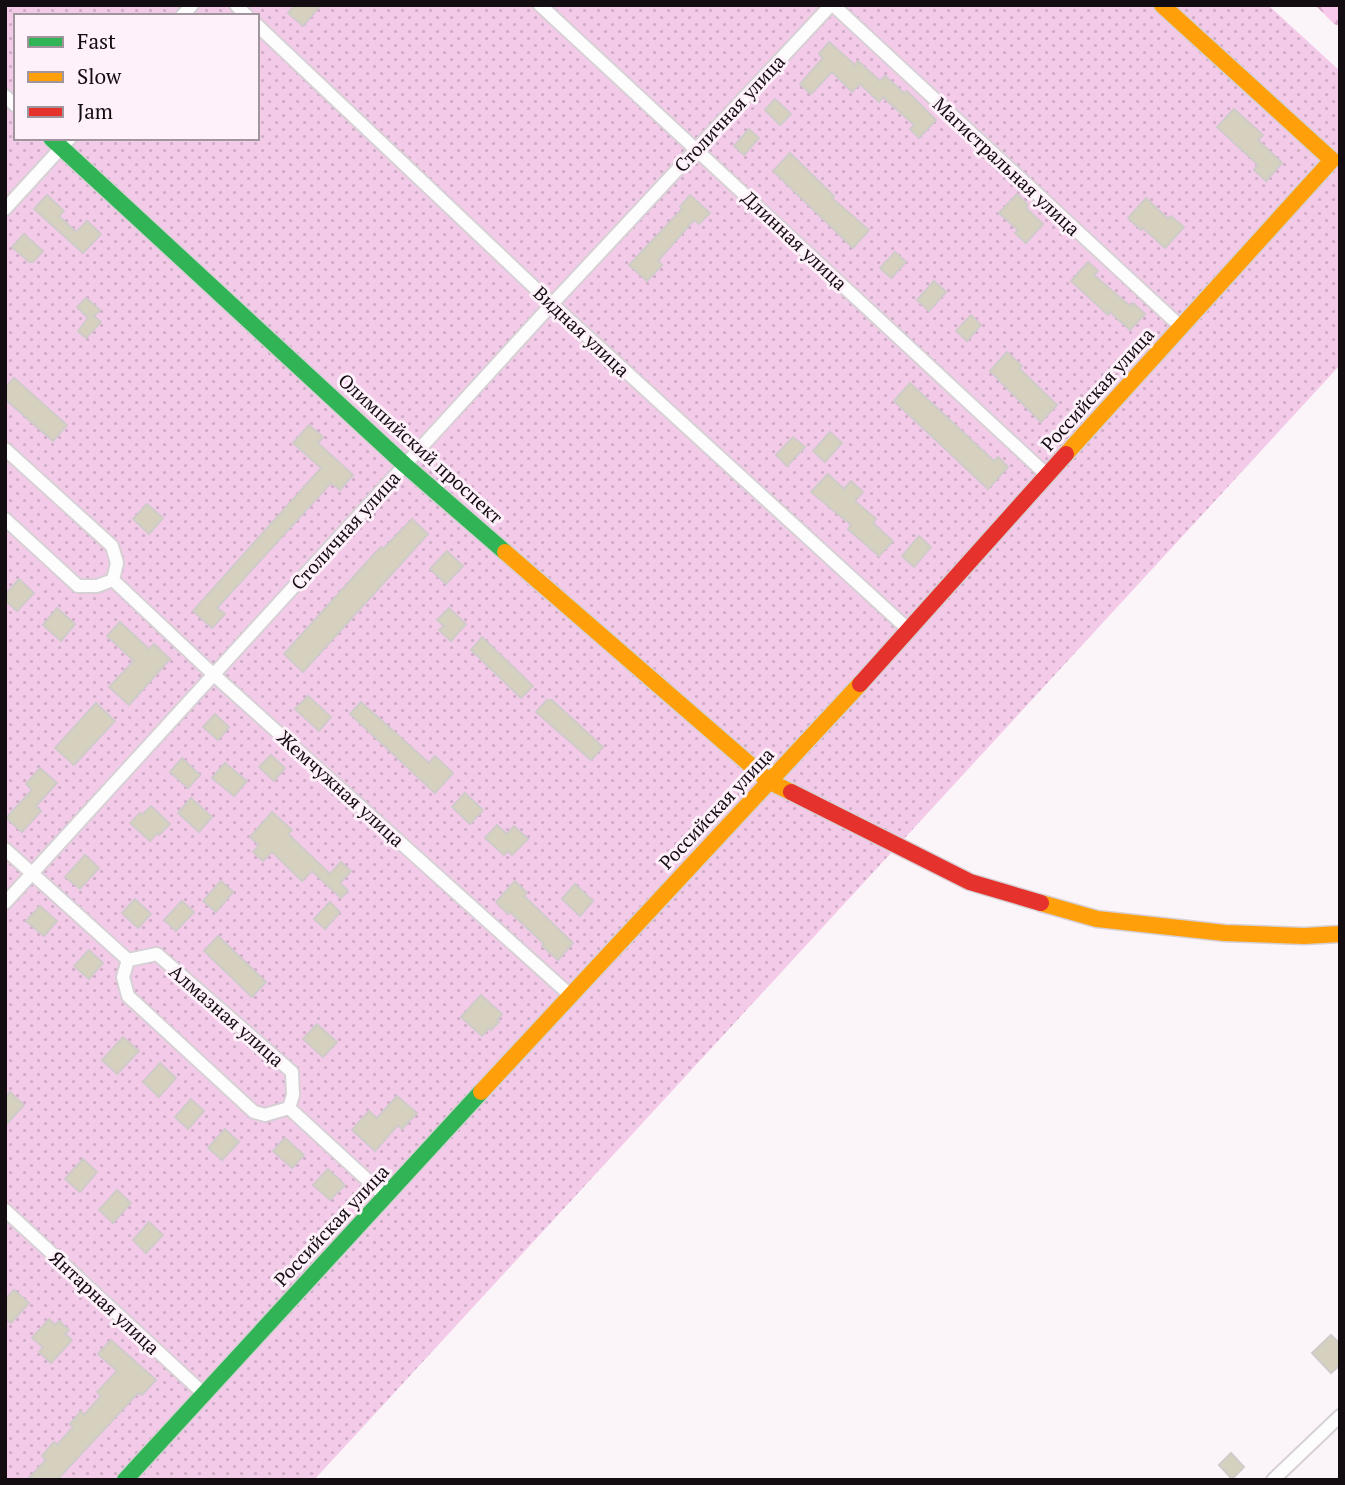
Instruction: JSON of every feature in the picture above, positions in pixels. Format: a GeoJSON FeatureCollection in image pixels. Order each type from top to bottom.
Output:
{"type":"FeatureCollection","features":[{"type":"Feature","properties":{"kind":"street","name":"Длинная улица"},"geometry":{"type":"LineString","coordinates":[[540,5],[1047,475]]}},
{"type":"Feature","properties":{"kind":"street","name":"Столичная улица"},"geometry":{"type":"LineString","coordinates":[[5,903],[552,304],[832,5]]}},
{"type":"Feature","properties":{"kind":"street","name":"Магистральная улица"},"geometry":{"type":"LineString","coordinates":[[832,5],[1180,326]]}},
{"type":"Feature","properties":{"kind":"street","name":"Российская улица"},"geometry":{"type":"LineString","coordinates":[[125,1480],[570,995],[910,631],[1180,326],[1332,160],[1162,5]]}},
{"type":"Feature","properties":{"kind":"street","name":"Видная улица"},"geometry":{"type":"LineString","coordinates":[[259,27],[552,304],[910,631]]}},
{"type":"Feature","properties":{"kind":"street"},"geometry":{"type":"LineString","coordinates":[[5,209],[61,141]]}},
{"type":"Feature","properties":{"kind":"street","name":"Олимпийский проспект"},"geometry":{"type":"LineString","coordinates":[[61,141],[405,465],[770,782],[970,882],[1097,919],[1226,933],[1304,936],[1340,934]]}},
{"type":"Feature","properties":{"kind":"street"},"geometry":{"type":"LineString","coordinates":[[5,449],[112,546],[117,563],[113,580],[97,586],[78,586],[5,519]]}},
{"type":"Feature","properties":{"kind":"street","name":"Жемчужная улица"},"geometry":{"type":"LineString","coordinates":[[113,580],[570,995]]}},
{"type":"Feature","properties":{"kind":"street"},"geometry":{"type":"LineString","coordinates":[[5,849],[128,960],[123,977],[128,996],[254,1112],[265,1115],[289,1108],[386,1197]]}},
{"type":"Feature","properties":{"kind":"street","name":"Алмазная улица"},"geometry":{"type":"LineString","coordinates":[[128,960],[157,954],[292,1072],[293,1094],[289,1108]]}},
{"type":"Feature","properties":{"kind":"street","name":"Янтарная улица"},"geometry":{"type":"LineString","coordinates":[[5,1210],[204,1394]]}},
{"type":"Feature","properties":{"kind":"street"},"geometry":{"type":"LineString","coordinates":[[1273,1480],[1340,1416]]}},
{"type":"Feature","properties":{"kind":"shaded area"},"geometry":{"type":"Polygon","coordinates":[[[5,5],[1268,5],[1340,71],[1340,365],[314,1480],[5,1480],[5,5]]]}},
{"type":"Feature","properties":{"kind":"green space"},"geometry":{"type":"Polygon","coordinates":[[[1315,5],[1340,5],[1340,26],[1334,24],[1315,5]]]}},
{"type":"Feature","properties":{"kind":"building"},"geometry":{"type":"Polygon","coordinates":[[[295,5],[321,5],[303,26],[288,13],[295,5]]]}},
{"type":"Feature","properties":{"kind":"building"},"geometry":{"type":"Polygon","coordinates":[[[829,42],[855,65],[858,61],[880,81],[885,76],[904,93],[907,91],[936,120],[919,138],[910,129],[914,125],[883,97],[879,102],[860,84],[852,92],[832,72],[811,94],[800,84],[823,58],[819,54],[829,42]]]}},
{"type":"Feature","properties":{"kind":"building"},"geometry":{"type":"Polygon","coordinates":[[[775,99],[791,114],[780,125],[765,110],[775,99]]]}},
{"type":"Feature","properties":{"kind":"building"},"geometry":{"type":"Polygon","coordinates":[[[1234,109],[1263,135],[1258,140],[1282,163],[1266,181],[1254,170],[1258,165],[1217,127],[1234,109]]]}},
{"type":"Feature","properties":{"kind":"building"},"geometry":{"type":"Polygon","coordinates":[[[749,129],[759,138],[744,155],[734,146],[749,129]]]}},
{"type":"Feature","properties":{"kind":"building"},"geometry":{"type":"Polygon","coordinates":[[[790,153],[834,196],[832,198],[869,230],[853,248],[773,171],[790,153]]]}},
{"type":"Feature","properties":{"kind":"building"},"geometry":{"type":"Polygon","coordinates":[[[1017,194],[1028,205],[1026,208],[1043,224],[1026,243],[1015,233],[1018,230],[999,213],[1017,194]]]}},
{"type":"Feature","properties":{"kind":"building"},"geometry":{"type":"Polygon","coordinates":[[[47,195],[64,211],[59,216],[76,232],[87,221],[101,234],[83,253],[34,209],[47,195]]]}},
{"type":"Feature","properties":{"kind":"building"},"geometry":{"type":"Polygon","coordinates":[[[690,195],[710,213],[699,224],[694,220],[658,261],[662,265],[647,281],[629,265],[682,209],[680,207],[690,195]]]}},
{"type":"Feature","properties":{"kind":"building"},"geometry":{"type":"Polygon","coordinates":[[[1146,198],[1168,219],[1171,216],[1184,227],[1165,248],[1128,218],[1146,198]]]}},
{"type":"Feature","properties":{"kind":"building"},"geometry":{"type":"Polygon","coordinates":[[[24,234],[43,251],[33,262],[29,262],[12,247],[24,234]]]}},
{"type":"Feature","properties":{"kind":"building"},"geometry":{"type":"Polygon","coordinates":[[[895,252],[906,262],[891,278],[880,268],[895,252]]]}},
{"type":"Feature","properties":{"kind":"building"},"geometry":{"type":"Polygon","coordinates":[[[1088,262],[1098,271],[1094,275],[1130,306],[1133,303],[1145,314],[1130,330],[1110,312],[1108,315],[1071,281],[1088,262]]]}},
{"type":"Feature","properties":{"kind":"building"},"geometry":{"type":"Polygon","coordinates":[[[934,281],[946,292],[929,311],[917,300],[934,281]]]}},
{"type":"Feature","properties":{"kind":"building"},"geometry":{"type":"Polygon","coordinates":[[[86,298],[100,310],[94,316],[101,322],[86,338],[78,331],[88,318],[77,307],[86,298]]]}},
{"type":"Feature","properties":{"kind":"building"},"geometry":{"type":"Polygon","coordinates":[[[971,315],[981,325],[967,341],[956,331],[971,315]]]}},
{"type":"Feature","properties":{"kind":"building"},"geometry":{"type":"Polygon","coordinates":[[[1007,352],[1022,366],[1019,368],[1057,405],[1041,422],[990,371],[1007,352]]]}},
{"type":"Feature","properties":{"kind":"building"},"geometry":{"type":"Polygon","coordinates":[[[14,378],[67,425],[53,441],[5,399],[5,388],[14,378]]]}},
{"type":"Feature","properties":{"kind":"building"},"geometry":{"type":"Polygon","coordinates":[[[910,383],[994,461],[998,457],[1008,467],[988,489],[894,401],[910,383]]]}},
{"type":"Feature","properties":{"kind":"building"},"geometry":{"type":"Polygon","coordinates":[[[309,425],[323,437],[318,443],[353,475],[340,490],[331,483],[217,608],[225,614],[212,628],[193,611],[321,468],[293,443],[309,425]]]}},
{"type":"Feature","properties":{"kind":"building"},"geometry":{"type":"Polygon","coordinates":[[[830,432],[842,443],[825,462],[813,451],[830,432]]]}},
{"type":"Feature","properties":{"kind":"building"},"geometry":{"type":"Polygon","coordinates":[[[793,437],[805,447],[787,466],[776,455],[793,437]]]}},
{"type":"Feature","properties":{"kind":"building"},"geometry":{"type":"Polygon","coordinates":[[[828,474],[844,489],[851,481],[863,492],[855,501],[876,519],[873,523],[893,541],[879,556],[848,529],[851,525],[811,492],[828,474]]]}},
{"type":"Feature","properties":{"kind":"building"},"geometry":{"type":"Polygon","coordinates":[[[147,504],[163,518],[149,534],[133,519],[147,504]]]}},
{"type":"Feature","properties":{"kind":"building"},"geometry":{"type":"Polygon","coordinates":[[[412,519],[428,534],[303,672],[284,654],[376,552],[381,547],[383,549],[412,519]]]}},
{"type":"Feature","properties":{"kind":"building"},"geometry":{"type":"Polygon","coordinates":[[[919,536],[931,547],[914,567],[902,556],[919,536]]]}},
{"type":"Feature","properties":{"kind":"building"},"geometry":{"type":"Polygon","coordinates":[[[447,551],[463,566],[446,584],[430,569],[447,551]]]}},
{"type":"Feature","properties":{"kind":"building"},"geometry":{"type":"Polygon","coordinates":[[[19,579],[34,593],[17,611],[5,600],[5,595],[19,579]]]}},
{"type":"Feature","properties":{"kind":"building"},"geometry":{"type":"Polygon","coordinates":[[[57,608],[75,624],[61,641],[43,625],[57,608]]]}},
{"type":"Feature","properties":{"kind":"building"},"geometry":{"type":"Polygon","coordinates":[[[449,608],[466,624],[451,641],[439,630],[444,626],[437,620],[449,608]]]}},
{"type":"Feature","properties":{"kind":"building"},"geometry":{"type":"Polygon","coordinates":[[[120,622],[149,649],[154,644],[170,659],[129,705],[109,687],[134,661],[107,636],[120,622]]]}},
{"type":"Feature","properties":{"kind":"building"},"geometry":{"type":"Polygon","coordinates":[[[482,637],[533,686],[521,698],[471,650],[482,637]]]}},
{"type":"Feature","properties":{"kind":"building"},"geometry":{"type":"Polygon","coordinates":[[[308,696],[331,717],[319,731],[295,709],[308,696]]]}},
{"type":"Feature","properties":{"kind":"building"},"geometry":{"type":"Polygon","coordinates":[[[547,700],[552,700],[603,747],[591,760],[536,712],[547,700]]]}},
{"type":"Feature","properties":{"kind":"building"},"geometry":{"type":"Polygon","coordinates":[[[361,702],[429,763],[435,756],[453,773],[435,793],[350,714],[361,702]]]}},
{"type":"Feature","properties":{"kind":"building"},"geometry":{"type":"Polygon","coordinates":[[[96,703],[115,721],[74,765],[55,748],[96,703]]]}},
{"type":"Feature","properties":{"kind":"building"},"geometry":{"type":"Polygon","coordinates":[[[215,714],[229,727],[218,740],[203,727],[215,714]]]}},
{"type":"Feature","properties":{"kind":"building"},"geometry":{"type":"Polygon","coordinates":[[[271,755],[285,768],[274,781],[259,767],[271,755]]]}},
{"type":"Feature","properties":{"kind":"building"},"geometry":{"type":"Polygon","coordinates":[[[182,758],[200,775],[188,788],[170,772],[182,758]]]}},
{"type":"Feature","properties":{"kind":"building"},"geometry":{"type":"Polygon","coordinates":[[[225,763],[247,781],[234,796],[212,778],[225,763]]]}},
{"type":"Feature","properties":{"kind":"building"},"geometry":{"type":"Polygon","coordinates":[[[40,768],[57,783],[36,806],[41,811],[22,832],[6,818],[32,790],[26,784],[40,768]]]}},
{"type":"Feature","properties":{"kind":"building"},"geometry":{"type":"Polygon","coordinates":[[[465,793],[483,810],[470,824],[452,807],[465,793]]]}},
{"type":"Feature","properties":{"kind":"building"},"geometry":{"type":"Polygon","coordinates":[[[191,798],[212,817],[199,832],[178,813],[191,798]]]}},
{"type":"Feature","properties":{"kind":"building"},"geometry":{"type":"Polygon","coordinates":[[[151,806],[170,824],[150,841],[130,823],[151,806]]]}},
{"type":"Feature","properties":{"kind":"building"},"geometry":{"type":"Polygon","coordinates":[[[272,812],[292,830],[288,834],[330,874],[341,862],[351,871],[340,883],[348,891],[341,898],[312,871],[302,881],[272,852],[263,861],[253,852],[259,845],[250,837],[272,812]]]}},
{"type":"Feature","properties":{"kind":"building"},"geometry":{"type":"Polygon","coordinates":[[[497,825],[507,834],[514,826],[528,839],[512,855],[508,851],[504,855],[485,838],[497,825]]]}},
{"type":"Feature","properties":{"kind":"building"},"geometry":{"type":"Polygon","coordinates":[[[85,855],[99,868],[80,889],[65,877],[85,855]]]}},
{"type":"Feature","properties":{"kind":"building"},"geometry":{"type":"Polygon","coordinates":[[[221,881],[233,892],[216,912],[203,901],[221,881]]]}},
{"type":"Feature","properties":{"kind":"building"},"geometry":{"type":"Polygon","coordinates":[[[515,881],[527,893],[524,896],[573,943],[558,960],[510,912],[508,914],[496,902],[515,881]]]}},
{"type":"Feature","properties":{"kind":"building"},"geometry":{"type":"Polygon","coordinates":[[[575,884],[593,901],[580,916],[562,899],[575,884]]]}},
{"type":"Feature","properties":{"kind":"building"},"geometry":{"type":"Polygon","coordinates":[[[135,899],[151,914],[138,928],[122,913],[135,899]]]}},
{"type":"Feature","properties":{"kind":"building"},"geometry":{"type":"Polygon","coordinates":[[[182,901],[194,912],[176,931],[164,920],[182,901]]]}},
{"type":"Feature","properties":{"kind":"building"},"geometry":{"type":"Polygon","coordinates":[[[330,902],[340,912],[325,929],[314,919],[330,902]]]}},
{"type":"Feature","properties":{"kind":"building"},"geometry":{"type":"Polygon","coordinates":[[[40,906],[57,921],[44,936],[26,921],[40,906]]]}},
{"type":"Feature","properties":{"kind":"building"},"geometry":{"type":"Polygon","coordinates":[[[218,936],[266,982],[252,997],[204,951],[218,936]]]}},
{"type":"Feature","properties":{"kind":"building"},"geometry":{"type":"Polygon","coordinates":[[[89,950],[103,963],[89,979],[74,966],[89,950]]]}},
{"type":"Feature","properties":{"kind":"building"},"geometry":{"type":"Polygon","coordinates":[[[481,995],[502,1014],[497,1020],[499,1022],[482,1036],[461,1017],[481,995]]]}},
{"type":"Feature","properties":{"kind":"building"},"geometry":{"type":"Polygon","coordinates":[[[317,1024],[337,1042],[323,1057],[303,1039],[317,1024]]]}},
{"type":"Feature","properties":{"kind":"building"},"geometry":{"type":"Polygon","coordinates":[[[123,1037],[139,1051],[117,1074],[102,1060],[123,1037]]]}},
{"type":"Feature","properties":{"kind":"building"},"geometry":{"type":"Polygon","coordinates":[[[160,1063],[176,1078],[159,1097],[143,1082],[160,1063]]]}},
{"type":"Feature","properties":{"kind":"building"},"geometry":{"type":"Polygon","coordinates":[[[10,1092],[24,1105],[5,1126],[5,1098],[10,1092]]]}},
{"type":"Feature","properties":{"kind":"building"},"geometry":{"type":"Polygon","coordinates":[[[397,1096],[417,1113],[402,1129],[398,1125],[375,1151],[352,1130],[369,1111],[377,1118],[397,1096]]]}},
{"type":"Feature","properties":{"kind":"building"},"geometry":{"type":"Polygon","coordinates":[[[191,1099],[204,1111],[188,1129],[175,1117],[191,1099]]]}},
{"type":"Feature","properties":{"kind":"building"},"geometry":{"type":"Polygon","coordinates":[[[225,1129],[239,1142],[222,1160],[208,1148],[225,1129]]]}},
{"type":"Feature","properties":{"kind":"building"},"geometry":{"type":"Polygon","coordinates":[[[285,1138],[304,1155],[292,1168],[273,1151],[285,1138]]]}},
{"type":"Feature","properties":{"kind":"building"},"geometry":{"type":"Polygon","coordinates":[[[83,1159],[97,1172],[80,1192],[65,1179],[83,1159]]]}},
{"type":"Feature","properties":{"kind":"building"},"geometry":{"type":"Polygon","coordinates":[[[328,1169],[345,1185],[330,1200],[313,1185],[328,1169]]]}},
{"type":"Feature","properties":{"kind":"building"},"geometry":{"type":"Polygon","coordinates":[[[117,1190],[131,1203],[113,1223],[99,1210],[117,1190]]]}},
{"type":"Feature","properties":{"kind":"building"},"geometry":{"type":"Polygon","coordinates":[[[149,1222],[163,1235],[146,1253],[133,1240],[149,1222]]]}},
{"type":"Feature","properties":{"kind":"building"},"geometry":{"type":"Polygon","coordinates":[[[14,1290],[29,1303],[11,1323],[5,1318],[5,1299],[14,1290]]]}},
{"type":"Feature","properties":{"kind":"building"},"geometry":{"type":"Polygon","coordinates":[[[49,1319],[55,1325],[59,1321],[69,1330],[65,1334],[72,1340],[51,1363],[39,1352],[43,1347],[32,1338],[49,1319]]]}},
{"type":"Feature","properties":{"kind":"building"},"geometry":{"type":"Polygon","coordinates":[[[1331,1335],[1340,1344],[1340,1365],[1331,1373],[1312,1353],[1331,1335]]]}},
{"type":"Feature","properties":{"kind":"building"},"geometry":{"type":"Polygon","coordinates":[[[111,1340],[156,1380],[142,1395],[138,1393],[57,1480],[27,1480],[46,1460],[42,1456],[54,1442],[57,1445],[73,1427],[70,1424],[81,1411],[84,1415],[101,1396],[97,1392],[117,1371],[98,1354],[111,1340]]]}},
{"type":"Feature","properties":{"kind":"building"},"geometry":{"type":"Polygon","coordinates":[[[1231,1453],[1244,1467],[1232,1479],[1219,1465],[1231,1453]]]}},
{"type":"Feature","properties":{"kind":"traffic: fast"},"geometry":{"type":"LineString","coordinates":[[53,140],[405,465],[505,552]]}},
{"type":"Feature","properties":{"kind":"traffic: fast"},"geometry":{"type":"LineString","coordinates":[[125,1480],[481,1092]]}},
{"type":"Feature","properties":{"kind":"traffic: slow"},"geometry":{"type":"LineString","coordinates":[[1066,454],[1332,160],[1162,5]]}},
{"type":"Feature","properties":{"kind":"traffic: slow"},"geometry":{"type":"LineString","coordinates":[[505,552],[770,782],[791,792]]}},
{"type":"Feature","properties":{"kind":"traffic: slow"},"geometry":{"type":"LineString","coordinates":[[481,1092],[860,684]]}},
{"type":"Feature","properties":{"kind":"traffic: slow"},"geometry":{"type":"LineString","coordinates":[[1041,903],[1097,919],[1225,933],[1304,936],[1340,934]]}},
{"type":"Feature","properties":{"kind":"traffic: jam"},"geometry":{"type":"LineString","coordinates":[[860,684],[1066,454]]}},
{"type":"Feature","properties":{"kind":"traffic: jam"},"geometry":{"type":"LineString","coordinates":[[791,792],[970,882],[1041,903]]}}]}
